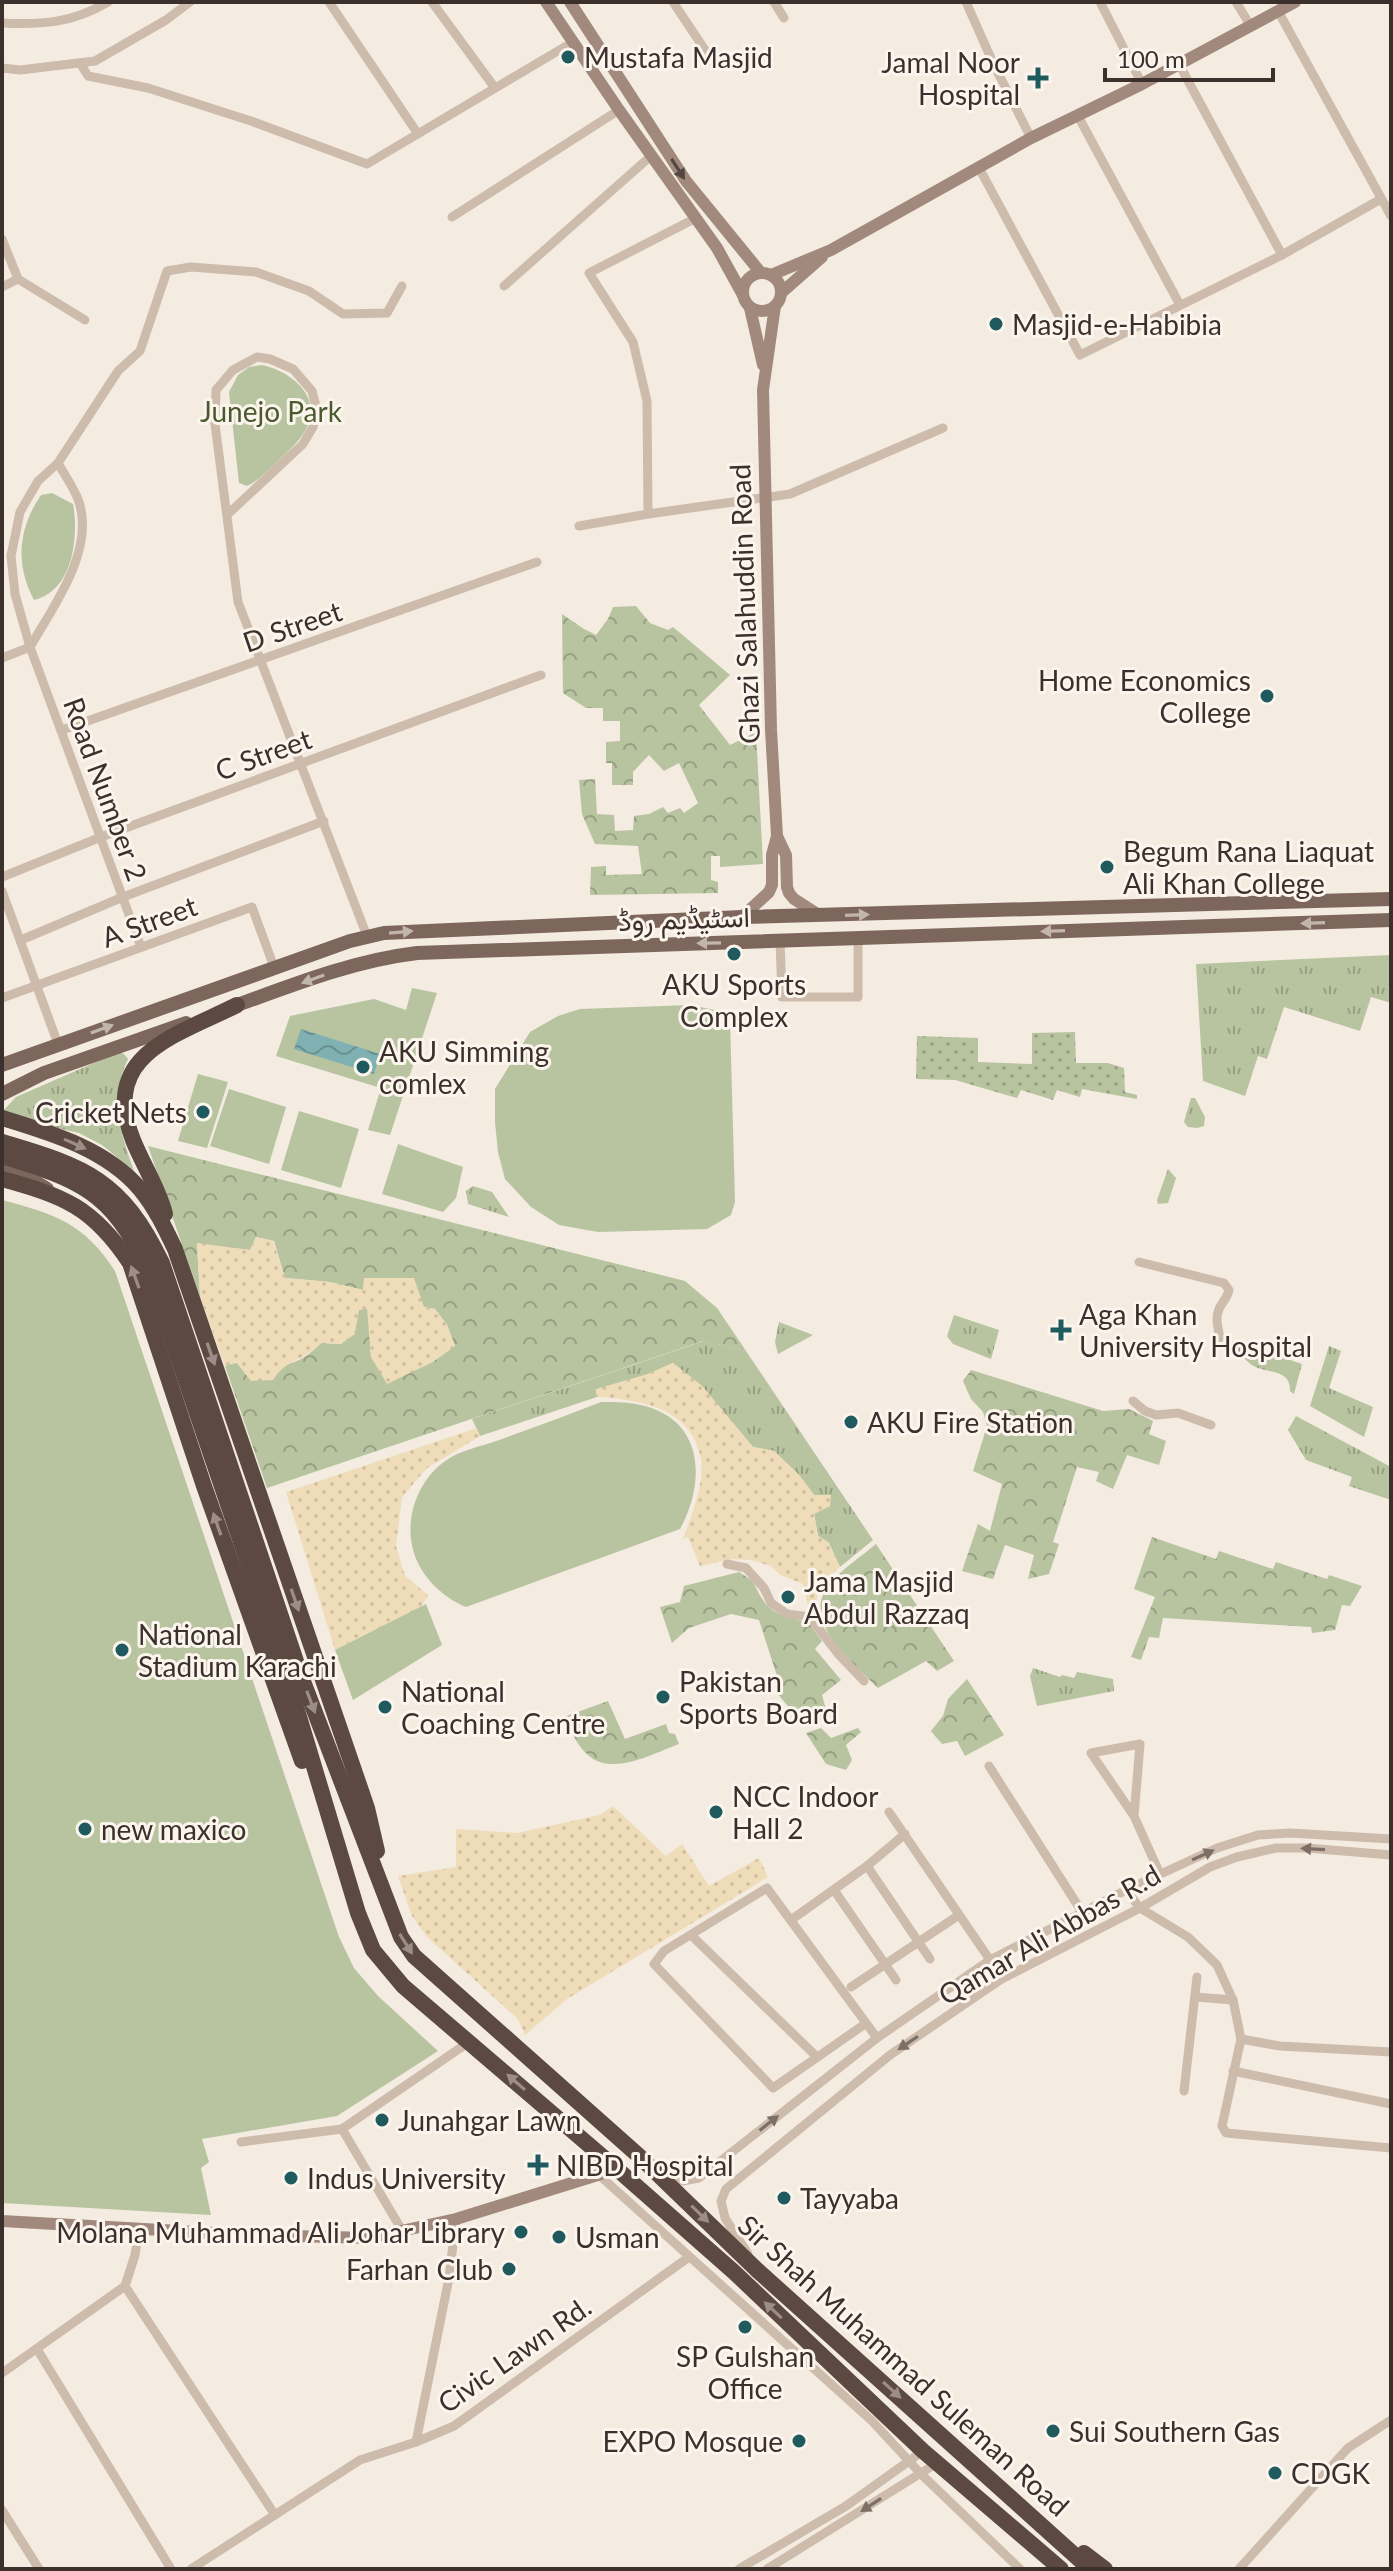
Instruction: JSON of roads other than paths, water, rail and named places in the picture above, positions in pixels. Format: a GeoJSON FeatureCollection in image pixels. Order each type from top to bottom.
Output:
{"type":"FeatureCollection","features":[{"type":"Feature","properties":{"kind":"highway"},"geometry":{"type":"LineString","coordinates":[[172,1243],[163,1206],[126,1122],[124,1102],[128,1080],[137,1062],[154,1046],[237,1005]]}},
{"type":"Feature","properties":{"kind":"highway"},"geometry":{"type":"LineString","coordinates":[[2,1118],[82,1147],[114,1165],[140,1189],[161,1218],[367,1808],[388,1903]]}},
{"type":"Feature","properties":{"kind":"highway"},"geometry":{"type":"LineString","coordinates":[[2,1142],[74,1166],[105,1183],[128,1206],[162,1263],[215,1445]]}},
{"type":"Feature","properties":{"kind":"highway"},"geometry":{"type":"LineString","coordinates":[[2,1156],[71,1179],[115,1213],[134,1239],[147,1267],[215,1445]]}},
{"type":"Feature","properties":{"kind":"highway"},"geometry":{"type":"LineString","coordinates":[[2,1179],[57,1196],[89,1214],[112,1236],[130,1263],[260,1645],[358,1913]]}},
{"type":"Feature","properties":{"kind":"highway","name":"Sir Shah Muhammad Suleman Road"},"geometry":{"type":"LineString","coordinates":[[215,1445],[401,1937],[414,1956],[656,2172],[757,2270],[1090,2569]]}},
{"type":"Feature","properties":{"kind":"highway","name":"Sir Shah Muhammad Suleman Road"},"geometry":{"type":"LineString","coordinates":[[215,1445],[358,1913],[373,1950],[396,1978],[734,2272],[916,2456],[937,2463],[1061,2569]]}},
{"type":"Feature","properties":{"kind":"highway"},"geometry":{"type":"LineString","coordinates":[[995,2483],[1105,2569]]}},
{"type":"Feature","properties":{"kind":"highway"},"geometry":{"type":"LineString","coordinates":[[975,2494],[1022,2549],[1044,2569]]}},
{"type":"Feature","properties":{"kind":"main road"},"geometry":{"type":"LineString","coordinates":[[546,2],[717,248],[750,308],[768,311],[781,299],[778,281],[766,274],[686,181],[570,2]]}},
{"type":"Feature","properties":{"kind":"main road"},"geometry":{"type":"LineString","coordinates":[[743,295],[747,280],[831,250],[978,166],[1142,84],[1295,2]]}},
{"type":"Feature","properties":{"kind":"main road"},"geometry":{"type":"LineString","coordinates":[[781,293],[831,250]]}},
{"type":"Feature","properties":{"kind":"main road","name":"Ghazi Salahuddin Road"},"geometry":{"type":"LineString","coordinates":[[742,917],[769,892],[777,836],[764,497],[764,372],[775,306]]}},
{"type":"Feature","properties":{"kind":"main road","name":"Ghazi Salahuddin Road"},"geometry":{"type":"LineString","coordinates":[[750,308],[764,372]]}},
{"type":"Feature","properties":{"kind":"main road","name":"Ghazi Salahuddin Road"},"geometry":{"type":"LineString","coordinates":[[777,836],[786,855],[789,893],[822,916]]}},
{"type":"Feature","properties":{"kind":"main road","name":"اسٹیڈیم روڈ"},"geometry":{"type":"LineString","coordinates":[[2,1065],[367,936],[407,931],[742,917],[1391,899]]}},
{"type":"Feature","properties":{"kind":"main road","name":"اسٹیڈیم روڈ"},"geometry":{"type":"LineString","coordinates":[[2,1094],[44,1073],[350,966],[390,956],[578,946],[1391,920]]}},
{"type":"Feature","properties":{"kind":"main road"},"geometry":{"type":"LineString","coordinates":[[2,1169],[29,1178],[57,1196]]}},
{"type":"Feature","properties":{"kind":"main road"},"geometry":{"type":"LineString","coordinates":[[2,2221],[139,2230],[369,2238],[456,2219],[617,2169]]}},
{"type":"Feature","properties":{"kind":"street"},"geometry":{"type":"LineString","coordinates":[[2,23],[42,25],[89,13],[108,2]]}},
{"type":"Feature","properties":{"kind":"street"},"geometry":{"type":"LineString","coordinates":[[2,68],[20,70],[95,61],[166,20],[190,2]]}},
{"type":"Feature","properties":{"kind":"street"},"geometry":{"type":"LineString","coordinates":[[329,2],[418,134]]}},
{"type":"Feature","properties":{"kind":"street"},"geometry":{"type":"LineString","coordinates":[[432,2],[495,88]]}},
{"type":"Feature","properties":{"kind":"street"},"geometry":{"type":"LineString","coordinates":[[673,2],[715,65]]}},
{"type":"Feature","properties":{"kind":"street"},"geometry":{"type":"LineString","coordinates":[[774,2],[784,18]]}},
{"type":"Feature","properties":{"kind":"street"},"geometry":{"type":"LineString","coordinates":[[966,2],[1031,138]]}},
{"type":"Feature","properties":{"kind":"street"},"geometry":{"type":"LineString","coordinates":[[1100,2],[1142,84]]}},
{"type":"Feature","properties":{"kind":"street"},"geometry":{"type":"LineString","coordinates":[[1236,2],[1250,25]]}},
{"type":"Feature","properties":{"kind":"street"},"geometry":{"type":"LineString","coordinates":[[1278,11],[1391,216]]}},
{"type":"Feature","properties":{"kind":"street"},"geometry":{"type":"LineString","coordinates":[[80,63],[88,76],[148,88],[251,121],[367,164],[573,42]]}},
{"type":"Feature","properties":{"kind":"street"},"geometry":{"type":"LineString","coordinates":[[1179,64],[1282,255]]}},
{"type":"Feature","properties":{"kind":"street"},"geometry":{"type":"LineString","coordinates":[[452,217],[619,110]]}},
{"type":"Feature","properties":{"kind":"street"},"geometry":{"type":"LineString","coordinates":[[1078,116],[1180,305]]}},
{"type":"Feature","properties":{"kind":"street"},"geometry":{"type":"LineString","coordinates":[[504,286],[652,155]]}},
{"type":"Feature","properties":{"kind":"street"},"geometry":{"type":"LineString","coordinates":[[978,166],[1080,355],[1282,255],[1381,199]]}},
{"type":"Feature","properties":{"kind":"street"},"geometry":{"type":"LineString","coordinates":[[648,514],[647,401],[644,386],[633,342],[589,273],[696,218]]}},
{"type":"Feature","properties":{"kind":"street"},"geometry":{"type":"LineString","coordinates":[[2,239],[18,279],[85,320]]}},
{"type":"Feature","properties":{"kind":"street","name":"Road Number 2"},"geometry":{"type":"LineString","coordinates":[[141,947],[30,647],[11,556],[20,512],[38,481],[58,463],[118,371],[140,351],[167,271],[191,267],[256,272],[309,291],[343,314],[387,313],[402,286]]}},
{"type":"Feature","properties":{"kind":"street"},"geometry":{"type":"LineString","coordinates":[[2,287],[18,279]]}},
{"type":"Feature","properties":{"kind":"street"},"geometry":{"type":"LineString","coordinates":[[228,514],[303,444],[313,427],[317,410],[312,391],[293,369],[270,359],[257,357],[233,370],[216,390],[215,424],[238,602],[367,936]]}},
{"type":"Feature","properties":{"kind":"street"},"geometry":{"type":"LineString","coordinates":[[579,526],[790,494],[943,428]]}},
{"type":"Feature","properties":{"kind":"street"},"geometry":{"type":"LineString","coordinates":[[2,658],[30,647],[68,580],[79,548],[79,503],[58,463]]}},
{"type":"Feature","properties":{"kind":"street","name":"D Street"},"geometry":{"type":"LineString","coordinates":[[62,730],[537,562]]}},
{"type":"Feature","properties":{"kind":"street"},"geometry":{"type":"LineString","coordinates":[[2,584],[14,582]]}},
{"type":"Feature","properties":{"kind":"street","name":"C Street"},"geometry":{"type":"LineString","coordinates":[[2,877],[101,837],[541,675]]}},
{"type":"Feature","properties":{"kind":"street"},"geometry":{"type":"LineString","coordinates":[[21,940],[123,897],[324,821]]}},
{"type":"Feature","properties":{"kind":"street"},"geometry":{"type":"LineString","coordinates":[[2,891],[58,1044]]}},
{"type":"Feature","properties":{"kind":"street","name":"A Street"},"geometry":{"type":"LineString","coordinates":[[2,998],[252,907],[274,967]]}},
{"type":"Feature","properties":{"kind":"street"},"geometry":{"type":"LineString","coordinates":[[780,940],[782,997],[858,997],[858,937]]}},
{"type":"Feature","properties":{"kind":"street"},"geometry":{"type":"LineString","coordinates":[[1139,1262],[1224,1283],[1229,1290],[1219,1310],[1217,1323],[1220,1338]]}},
{"type":"Feature","properties":{"kind":"street"},"geometry":{"type":"LineString","coordinates":[[1133,1401],[1156,1415],[1178,1413],[1211,1425]]}},
{"type":"Feature","properties":{"kind":"street"},"geometry":{"type":"LineString","coordinates":[[727,1564],[746,1568],[764,1588],[771,1603],[787,1614],[810,1617],[864,1681]]}},
{"type":"Feature","properties":{"kind":"street"},"geometry":{"type":"LineString","coordinates":[[1134,1816],[1140,1744],[1091,1753],[1134,1816],[1160,1874]]}},
{"type":"Feature","properties":{"kind":"street"},"geometry":{"type":"LineString","coordinates":[[989,1766],[1082,1912]]}},
{"type":"Feature","properties":{"kind":"street"},"geometry":{"type":"LineString","coordinates":[[889,1812],[990,1960]]}},
{"type":"Feature","properties":{"kind":"street"},"geometry":{"type":"LineString","coordinates":[[656,2172],[683,2181],[699,2178],[877,2038],[990,1960],[1126,1890],[1217,1848],[1258,1835],[1290,1833],[1391,1839]]}},
{"type":"Feature","properties":{"kind":"street"},"geometry":{"type":"LineString","coordinates":[[791,1920],[867,1866],[905,1834]]}},
{"type":"Feature","properties":{"kind":"street","name":"Qamar Ali Abbas R.d"},"geometry":{"type":"LineString","coordinates":[[757,2270],[725,2218],[721,2201],[726,2189],[890,2055],[1000,1980],[1140,1908],[1210,1867],[1258,1851],[1307,1848],[1391,1855]]}},
{"type":"Feature","properties":{"kind":"street"},"geometry":{"type":"LineString","coordinates":[[867,1866],[930,1959]]}},
{"type":"Feature","properties":{"kind":"street"},"geometry":{"type":"LineString","coordinates":[[865,2024],[773,2088],[654,1964],[664,1951],[767,1888],[877,2038]]}},
{"type":"Feature","properties":{"kind":"street"},"geometry":{"type":"LineString","coordinates":[[834,1890],[896,1980]]}},
{"type":"Feature","properties":{"kind":"street"},"geometry":{"type":"LineString","coordinates":[[1126,1890],[1140,1908],[1188,1937],[1217,1965],[1233,2000],[1241,2039],[1222,2126],[1226,2133],[1391,2148]]}},
{"type":"Feature","properties":{"kind":"street"},"geometry":{"type":"LineString","coordinates":[[851,1987],[959,1915]]}},
{"type":"Feature","properties":{"kind":"street"},"geometry":{"type":"LineString","coordinates":[[691,1935],[817,2057]]}},
{"type":"Feature","properties":{"kind":"street"},"geometry":{"type":"LineString","coordinates":[[1184,2091],[1197,1977]]}},
{"type":"Feature","properties":{"kind":"street"},"geometry":{"type":"LineString","coordinates":[[1196,1997],[1233,2000]]}},
{"type":"Feature","properties":{"kind":"street"},"geometry":{"type":"LineString","coordinates":[[1241,2039],[1280,2046],[1391,2052]]}},
{"type":"Feature","properties":{"kind":"street"},"geometry":{"type":"LineString","coordinates":[[241,2142],[342,2129],[469,2042]]}},
{"type":"Feature","properties":{"kind":"street"},"geometry":{"type":"LineString","coordinates":[[837,2070],[851,2085]]}},
{"type":"Feature","properties":{"kind":"street"},"geometry":{"type":"LineString","coordinates":[[1233,2071],[1391,2104]]}},
{"type":"Feature","properties":{"kind":"street"},"geometry":{"type":"LineString","coordinates":[[342,2129],[403,2232]]}},
{"type":"Feature","properties":{"kind":"street"},"geometry":{"type":"LineString","coordinates":[[599,2175],[872,2421],[916,2456],[921,2474],[1020,2569]]}},
{"type":"Feature","properties":{"kind":"street"},"geometry":{"type":"LineString","coordinates":[[416,2442],[449,2278],[456,2219]]}},
{"type":"Feature","properties":{"kind":"street"},"geometry":{"type":"LineString","coordinates":[[2,2373],[125,2286],[139,2230]]}},
{"type":"Feature","properties":{"kind":"street","name":"Civic Lawn Rd."},"geometry":{"type":"LineString","coordinates":[[191,2569],[360,2460],[454,2426],[689,2257]]}},
{"type":"Feature","properties":{"kind":"street"},"geometry":{"type":"LineString","coordinates":[[125,2286],[275,2515]]}},
{"type":"Feature","properties":{"kind":"street"},"geometry":{"type":"LineString","coordinates":[[37,2349],[171,2569]]}},
{"type":"Feature","properties":{"kind":"street"},"geometry":{"type":"LineString","coordinates":[[1239,2569],[1348,2448],[1391,2420]]}},
{"type":"Feature","properties":{"kind":"street"},"geometry":{"type":"LineString","coordinates":[[739,2569],[846,2506],[916,2456]]}},
{"type":"Feature","properties":{"kind":"street"},"geometry":{"type":"LineString","coordinates":[[767,2569],[937,2463]]}},
{"type":"Feature","properties":{"kind":"street"},"geometry":{"type":"LineString","coordinates":[[2,2510],[39,2569]]}},
{"type":"Feature","properties":{"kind":"water"},"geometry":{"type":"Polygon","coordinates":[[[301,1029],[380,1054],[374,1074],[294,1049],[301,1029]]]}},
{"type":"Feature","properties":{"kind":"place","name":"Mustafa Masjid"},"geometry":{"type":"Point","coordinates":[568,57]}},
{"type":"Feature","properties":{"kind":"place","name":"Jamal Noor Hospital"},"geometry":{"type":"Point","coordinates":[1038,78]}},
{"type":"Feature","properties":{"kind":"place","name":"Masjid-e-Habibia"},"geometry":{"type":"Point","coordinates":[996,324]}},
{"type":"Feature","properties":{"kind":"place","name":"Home Economics College"},"geometry":{"type":"Point","coordinates":[1267,696]}},
{"type":"Feature","properties":{"kind":"place","name":"Begum Rana Liaquat Ali Khan College"},"geometry":{"type":"Point","coordinates":[1107,867]}},
{"type":"Feature","properties":{"kind":"place","name":"AKU Sports Complex"},"geometry":{"type":"Point","coordinates":[734,954]}},
{"type":"Feature","properties":{"kind":"place","name":"AKU Simming comlex"},"geometry":{"type":"Point","coordinates":[363,1067]}},
{"type":"Feature","properties":{"kind":"place","name":"Cricket Nets"},"geometry":{"type":"Point","coordinates":[203,1112]}},
{"type":"Feature","properties":{"kind":"place","name":"Aga Khan University Hospital"},"geometry":{"type":"Point","coordinates":[1061,1330]}},
{"type":"Feature","properties":{"kind":"place","name":"AKU Fire Station"},"geometry":{"type":"Point","coordinates":[851,1422]}},
{"type":"Feature","properties":{"kind":"place","name":"Jama Masjid Abdul Razzaq"},"geometry":{"type":"Point","coordinates":[788,1597]}},
{"type":"Feature","properties":{"kind":"place","name":"National Stadium Karachi"},"geometry":{"type":"Point","coordinates":[122,1650]}},
{"type":"Feature","properties":{"kind":"place","name":"Pakistan Sports Board"},"geometry":{"type":"Point","coordinates":[663,1697]}},
{"type":"Feature","properties":{"kind":"place","name":"National Coaching Centre"},"geometry":{"type":"Point","coordinates":[385,1707]}},
{"type":"Feature","properties":{"kind":"place","name":"NCC Indoor Hall 2"},"geometry":{"type":"Point","coordinates":[716,1812]}},
{"type":"Feature","properties":{"kind":"place","name":"new maxico"},"geometry":{"type":"Point","coordinates":[85,1829]}},
{"type":"Feature","properties":{"kind":"place","name":"Junahgar Lawn"},"geometry":{"type":"Point","coordinates":[382,2120]}},
{"type":"Feature","properties":{"kind":"place","name":"NIBD Hospital"},"geometry":{"type":"Point","coordinates":[538,2165]}},
{"type":"Feature","properties":{"kind":"place","name":"Indus University"},"geometry":{"type":"Point","coordinates":[291,2178]}},
{"type":"Feature","properties":{"kind":"place","name":"Tayyaba"},"geometry":{"type":"Point","coordinates":[784,2198]}},
{"type":"Feature","properties":{"kind":"place","name":"Molana Muhammad Ali Johar Library"},"geometry":{"type":"Point","coordinates":[521,2232]}},
{"type":"Feature","properties":{"kind":"place","name":"Usman"},"geometry":{"type":"Point","coordinates":[559,2237]}},
{"type":"Feature","properties":{"kind":"place","name":"Farhan Club"},"geometry":{"type":"Point","coordinates":[509,2269]}},
{"type":"Feature","properties":{"kind":"place","name":"SP Gulshan Office"},"geometry":{"type":"Point","coordinates":[745,2327]}},
{"type":"Feature","properties":{"kind":"place","name":"Sui Southern Gas"},"geometry":{"type":"Point","coordinates":[1053,2431]}},
{"type":"Feature","properties":{"kind":"place","name":"EXPO Mosque"},"geometry":{"type":"Point","coordinates":[799,2441]}},
{"type":"Feature","properties":{"kind":"place","name":"CDGK"},"geometry":{"type":"Point","coordinates":[1275,2473]}},
{"type":"Feature","properties":{"kind":"park label","name":"Junejo Park"},"geometry":{"type":"Point","coordinates":[271,411]}}]}
